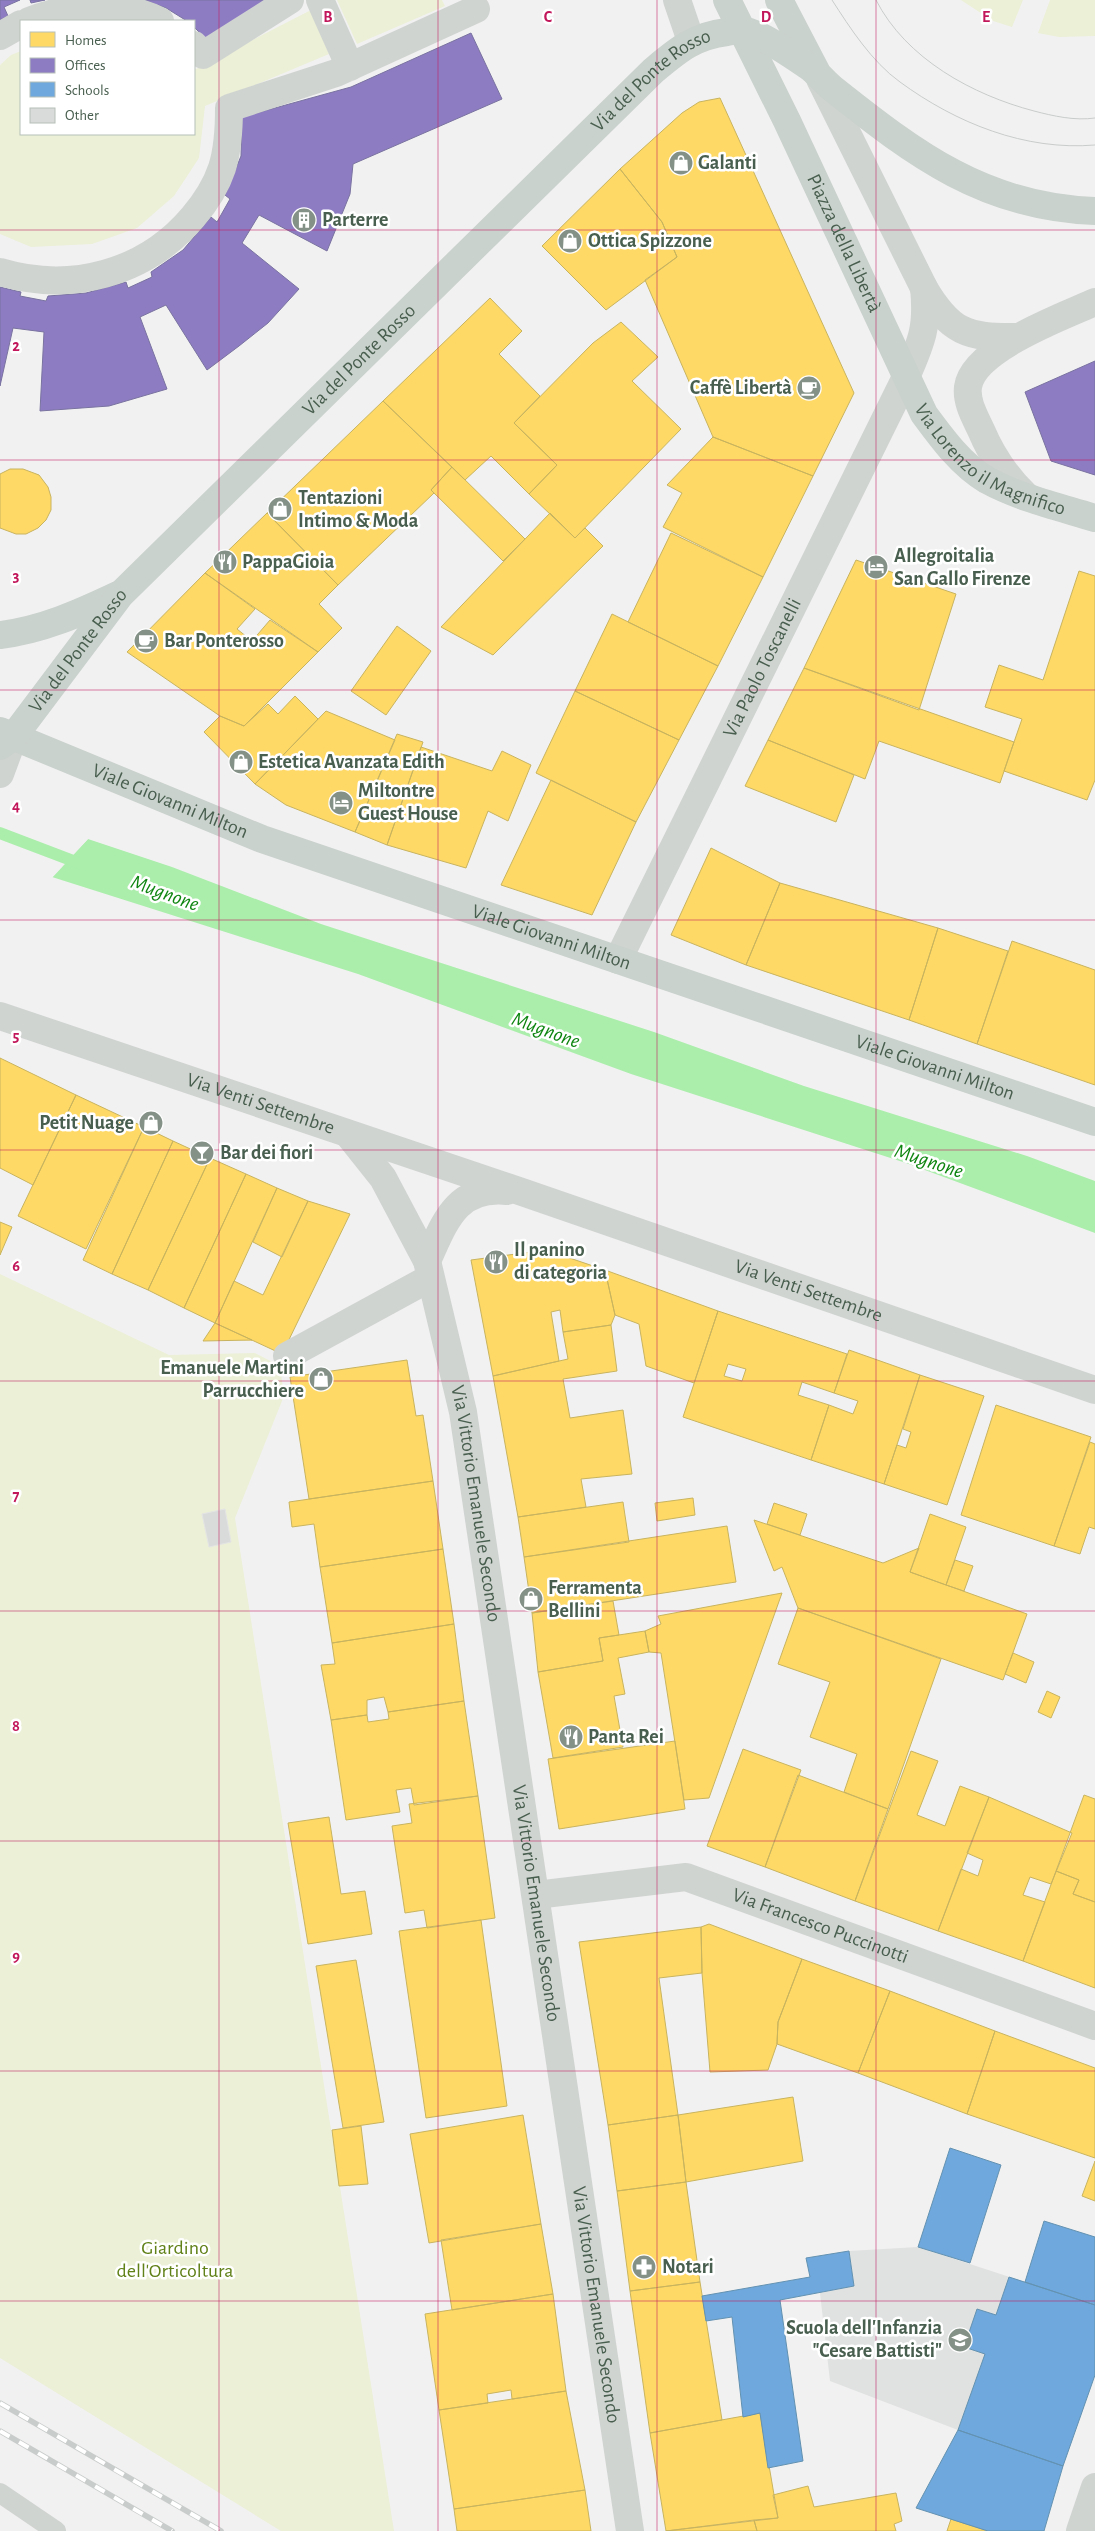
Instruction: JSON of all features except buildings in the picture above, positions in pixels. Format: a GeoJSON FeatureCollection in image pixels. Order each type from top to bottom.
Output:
{"type":"FeatureCollection","features":[{"type":"Feature","properties":{"kind":"main road","name":"Piazza della Libertà"},"geometry":{"type":"LineString","coordinates":[[727,0],[787,121],[907,375]]}},
{"type":"Feature","properties":{"kind":"main road"},"geometry":{"type":"LineString","coordinates":[[779,0],[820,79]]}},
{"type":"Feature","properties":{"kind":"main road","name":"Via del Ponte Rosso"},"geometry":{"type":"LineString","coordinates":[[4,738],[120,595],[654,70],[691,41],[717,33],[741,30]]}},
{"type":"Feature","properties":{"kind":"main road"},"geometry":{"type":"LineString","coordinates":[[741,30],[768,41],[810,67],[820,79],[914,151],[961,178],[1036,205],[1095,211]]}},
{"type":"Feature","properties":{"kind":"main road","name":"Via Lorenzo il Magnifico"},"geometry":{"type":"LineString","coordinates":[[907,375],[924,414],[953,450],[986,479],[1026,496],[1095,518]]}},
{"type":"Feature","properties":{"kind":"main road"},"geometry":{"type":"LineString","coordinates":[[0,635],[31,630],[66,619],[120,595]]}},
{"type":"Feature","properties":{"kind":"main road","name":"Viale Giovanni Milton"},"geometry":{"type":"LineString","coordinates":[[4,738],[262,839],[1095,1122]]}},
{"type":"Feature","properties":{"kind":"street"},"geometry":{"type":"LineString","coordinates":[[195,46],[203,55],[290,0]]}},
{"type":"Feature","properties":{"kind":"street"},"geometry":{"type":"LineString","coordinates":[[320,0],[350,67]]}},
{"type":"Feature","properties":{"kind":"street"},"geometry":{"type":"LineString","coordinates":[[677,0],[691,41]]}},
{"type":"Feature","properties":{"kind":"street"},"geometry":{"type":"LineString","coordinates":[[32,20],[42,16],[96,6],[128,10],[157,20]]}},
{"type":"Feature","properties":{"kind":"street"},"geometry":{"type":"LineString","coordinates":[[0,272],[44,280],[66,281],[108,274],[127,268],[145,258],[182,230],[213,188],[221,170],[227,148],[229,108],[350,67],[476,9]]}},
{"type":"Feature","properties":{"kind":"street"},"geometry":{"type":"LineString","coordinates":[[0,36],[20,25]]}},
{"type":"Feature","properties":{"kind":"street"},"geometry":{"type":"LineString","coordinates":[[820,79],[924,288],[938,311],[963,332],[995,338],[1017,337]]}},
{"type":"Feature","properties":{"kind":"street"},"geometry":{"type":"LineString","coordinates":[[907,375],[923,338],[926,311],[924,288]]}},
{"type":"Feature","properties":{"kind":"street"},"geometry":{"type":"LineString","coordinates":[[1026,496],[1002,471],[993,456],[973,414],[968,389],[969,382],[978,367],[1017,337],[1095,302]]}},
{"type":"Feature","properties":{"kind":"street","name":"Via Paolo Toscanelli"},"geometry":{"type":"LineString","coordinates":[[618,960],[907,375]]}},
{"type":"Feature","properties":{"kind":"street"},"geometry":{"type":"LineString","coordinates":[[0,774],[4,738]]}},
{"type":"Feature","properties":{"kind":"street","name":"Via Venti Settembre"},"geometry":{"type":"LineString","coordinates":[[0,1016],[522,1192],[1095,1390]]}},
{"type":"Feature","properties":{"kind":"street","name":"Via Vittorio Emanuele Secondo"},"geometry":{"type":"LineString","coordinates":[[348,1134],[383,1178],[428,1270],[463,1412],[630,2531]]}},
{"type":"Feature","properties":{"kind":"street","name":"Via Venti Settembre"},"geometry":{"type":"LineString","coordinates":[[428,1270],[446,1219],[465,1199],[476,1193],[496,1190],[522,1192]]}},
{"type":"Feature","properties":{"kind":"street"},"geometry":{"type":"LineString","coordinates":[[287,1356],[428,1270]]}},
{"type":"Feature","properties":{"kind":"street","name":"Via Francesco Puccinotti"},"geometry":{"type":"LineString","coordinates":[[536,1894],[686,1877],[1095,2026]]}},
{"type":"Feature","properties":{"kind":"street"},"geometry":{"type":"LineString","coordinates":[[1080,2531],[1095,2487]]}},
{"type":"Feature","properties":{"kind":"lane"},"geometry":{"type":"LineString","coordinates":[[0,2493],[56,2531]]}},
{"type":"Feature","properties":{"kind":"shaded area","name":"Scuola dell'Infanzia \"Cesare Battisti\""},"geometry":{"type":"Polygon","coordinates":[[[918,2247],[1095,2305],[1095,2375],[1063,2466],[958,2430],[830,2381],[820,2293],[854,2286],[849,2251],[918,2247]]]}},
{"type":"Feature","properties":{"kind":"green space"},"geometry":{"type":"Polygon","coordinates":[[[337,0],[442,0],[445,6],[357,44],[337,0]]]}},
{"type":"Feature","properties":{"kind":"green space"},"geometry":{"type":"Polygon","coordinates":[[[961,0],[1023,0],[1012,27],[993,21],[961,0]]]}},
{"type":"Feature","properties":{"kind":"green space"},"geometry":{"type":"Polygon","coordinates":[[[1050,0],[1095,0],[1095,36],[1059,37],[1038,33],[1050,0]]]}},
{"type":"Feature","properties":{"kind":"green space"},"geometry":{"type":"Polygon","coordinates":[[[311,10],[329,54],[205,106],[199,158],[174,196],[137,228],[92,244],[31,247],[0,234],[0,65],[11,55],[20,51],[20,135],[195,135],[195,69],[311,10]]]}},
{"type":"Feature","properties":{"kind":"green space","name":"Giardino dell'Orticoltura"},"geometry":{"type":"Polygon","coordinates":[[[0,1274],[169,1355],[255,1353],[280,1366],[284,1396],[235,1518],[394,2531],[281,2531],[0,2358],[0,1274]]]}},
{"type":"Feature","properties":{"kind":"water"},"geometry":{"type":"Polygon","coordinates":[[[88,839],[172,867],[321,924],[654,1032],[804,1086],[1027,1156],[1095,1181],[1095,1233],[906,1163],[631,1074],[358,974],[52,877],[88,839]]]}},
{"type":"Feature","properties":{"kind":"pier"},"geometry":{"type":"Polygon","coordinates":[[[85,838],[88,839],[51,879],[51,876],[85,838]]]}},
{"type":"Feature","properties":{"kind":"waterway","name":"Mugnone"},"geometry":{"type":"LineString","coordinates":[[0,833],[84,865]]}},
{"type":"Feature","properties":{"kind":"tram line"},"geometry":{"type":"LineString","coordinates":[[832,0],[854,33],[880,65],[900,82],[944,110],[968,122],[1017,139],[1069,146],[1095,145]]}},
{"type":"Feature","properties":{"kind":"tram line"},"geometry":{"type":"LineString","coordinates":[[876,0],[889,21],[923,57],[943,72],[965,84],[988,95],[1034,111],[1072,118],[1095,118]]}},
{"type":"Feature","properties":{"kind":"railway"},"geometry":{"type":"LineString","coordinates":[[0,2403],[221,2531]]}},
{"type":"Feature","properties":{"kind":"railway"},"geometry":{"type":"LineString","coordinates":[[0,2431],[172,2531]]}},
{"type":"Feature","properties":{"kind":"place","name":"Galanti"},"geometry":{"type":"Point","coordinates":[681,163]}},
{"type":"Feature","properties":{"kind":"place","name":"Parterre"},"geometry":{"type":"Point","coordinates":[304,220]}},
{"type":"Feature","properties":{"kind":"place","name":"Ottica Spizzone"},"geometry":{"type":"Point","coordinates":[570,241]}},
{"type":"Feature","properties":{"kind":"place","name":"Caffè Libertà"},"geometry":{"type":"Point","coordinates":[809,388]}},
{"type":"Feature","properties":{"kind":"place","name":"Tentazioni Intimo & Moda"},"geometry":{"type":"Point","coordinates":[280,509]}},
{"type":"Feature","properties":{"kind":"place","name":"PappaGioia"},"geometry":{"type":"Point","coordinates":[225,562]}},
{"type":"Feature","properties":{"kind":"place","name":"Allegroitalia San Gallo Firenze"},"geometry":{"type":"Point","coordinates":[876,567]}},
{"type":"Feature","properties":{"kind":"place","name":"Bar Ponterosso"},"geometry":{"type":"Point","coordinates":[146,641]}},
{"type":"Feature","properties":{"kind":"place","name":"Estetica Avanzata Edith"},"geometry":{"type":"Point","coordinates":[241,762]}},
{"type":"Feature","properties":{"kind":"place","name":"Miltontre Guest House"},"geometry":{"type":"Point","coordinates":[341,803]}},
{"type":"Feature","properties":{"kind":"place","name":"Petit Nuage"},"geometry":{"type":"Point","coordinates":[151,1123]}},
{"type":"Feature","properties":{"kind":"place","name":"Bar dei fiori"},"geometry":{"type":"Point","coordinates":[202,1153]}},
{"type":"Feature","properties":{"kind":"place","name":"Il panino di categoria"},"geometry":{"type":"Point","coordinates":[496,1262]}},
{"type":"Feature","properties":{"kind":"place","name":"Emanuele Martini Parrucchiere"},"geometry":{"type":"Point","coordinates":[321,1379]}},
{"type":"Feature","properties":{"kind":"place","name":"Ferramenta Bellini"},"geometry":{"type":"Point","coordinates":[531,1599]}},
{"type":"Feature","properties":{"kind":"place","name":"Panta Rei"},"geometry":{"type":"Point","coordinates":[571,1737]}},
{"type":"Feature","properties":{"kind":"place","name":"Notari"},"geometry":{"type":"Point","coordinates":[644,2267]}},
{"type":"Feature","properties":{"kind":"place","name":"Scuola dell'Infanzia \"Cesare Battisti\""},"geometry":{"type":"Point","coordinates":[960,2340]}}]}
